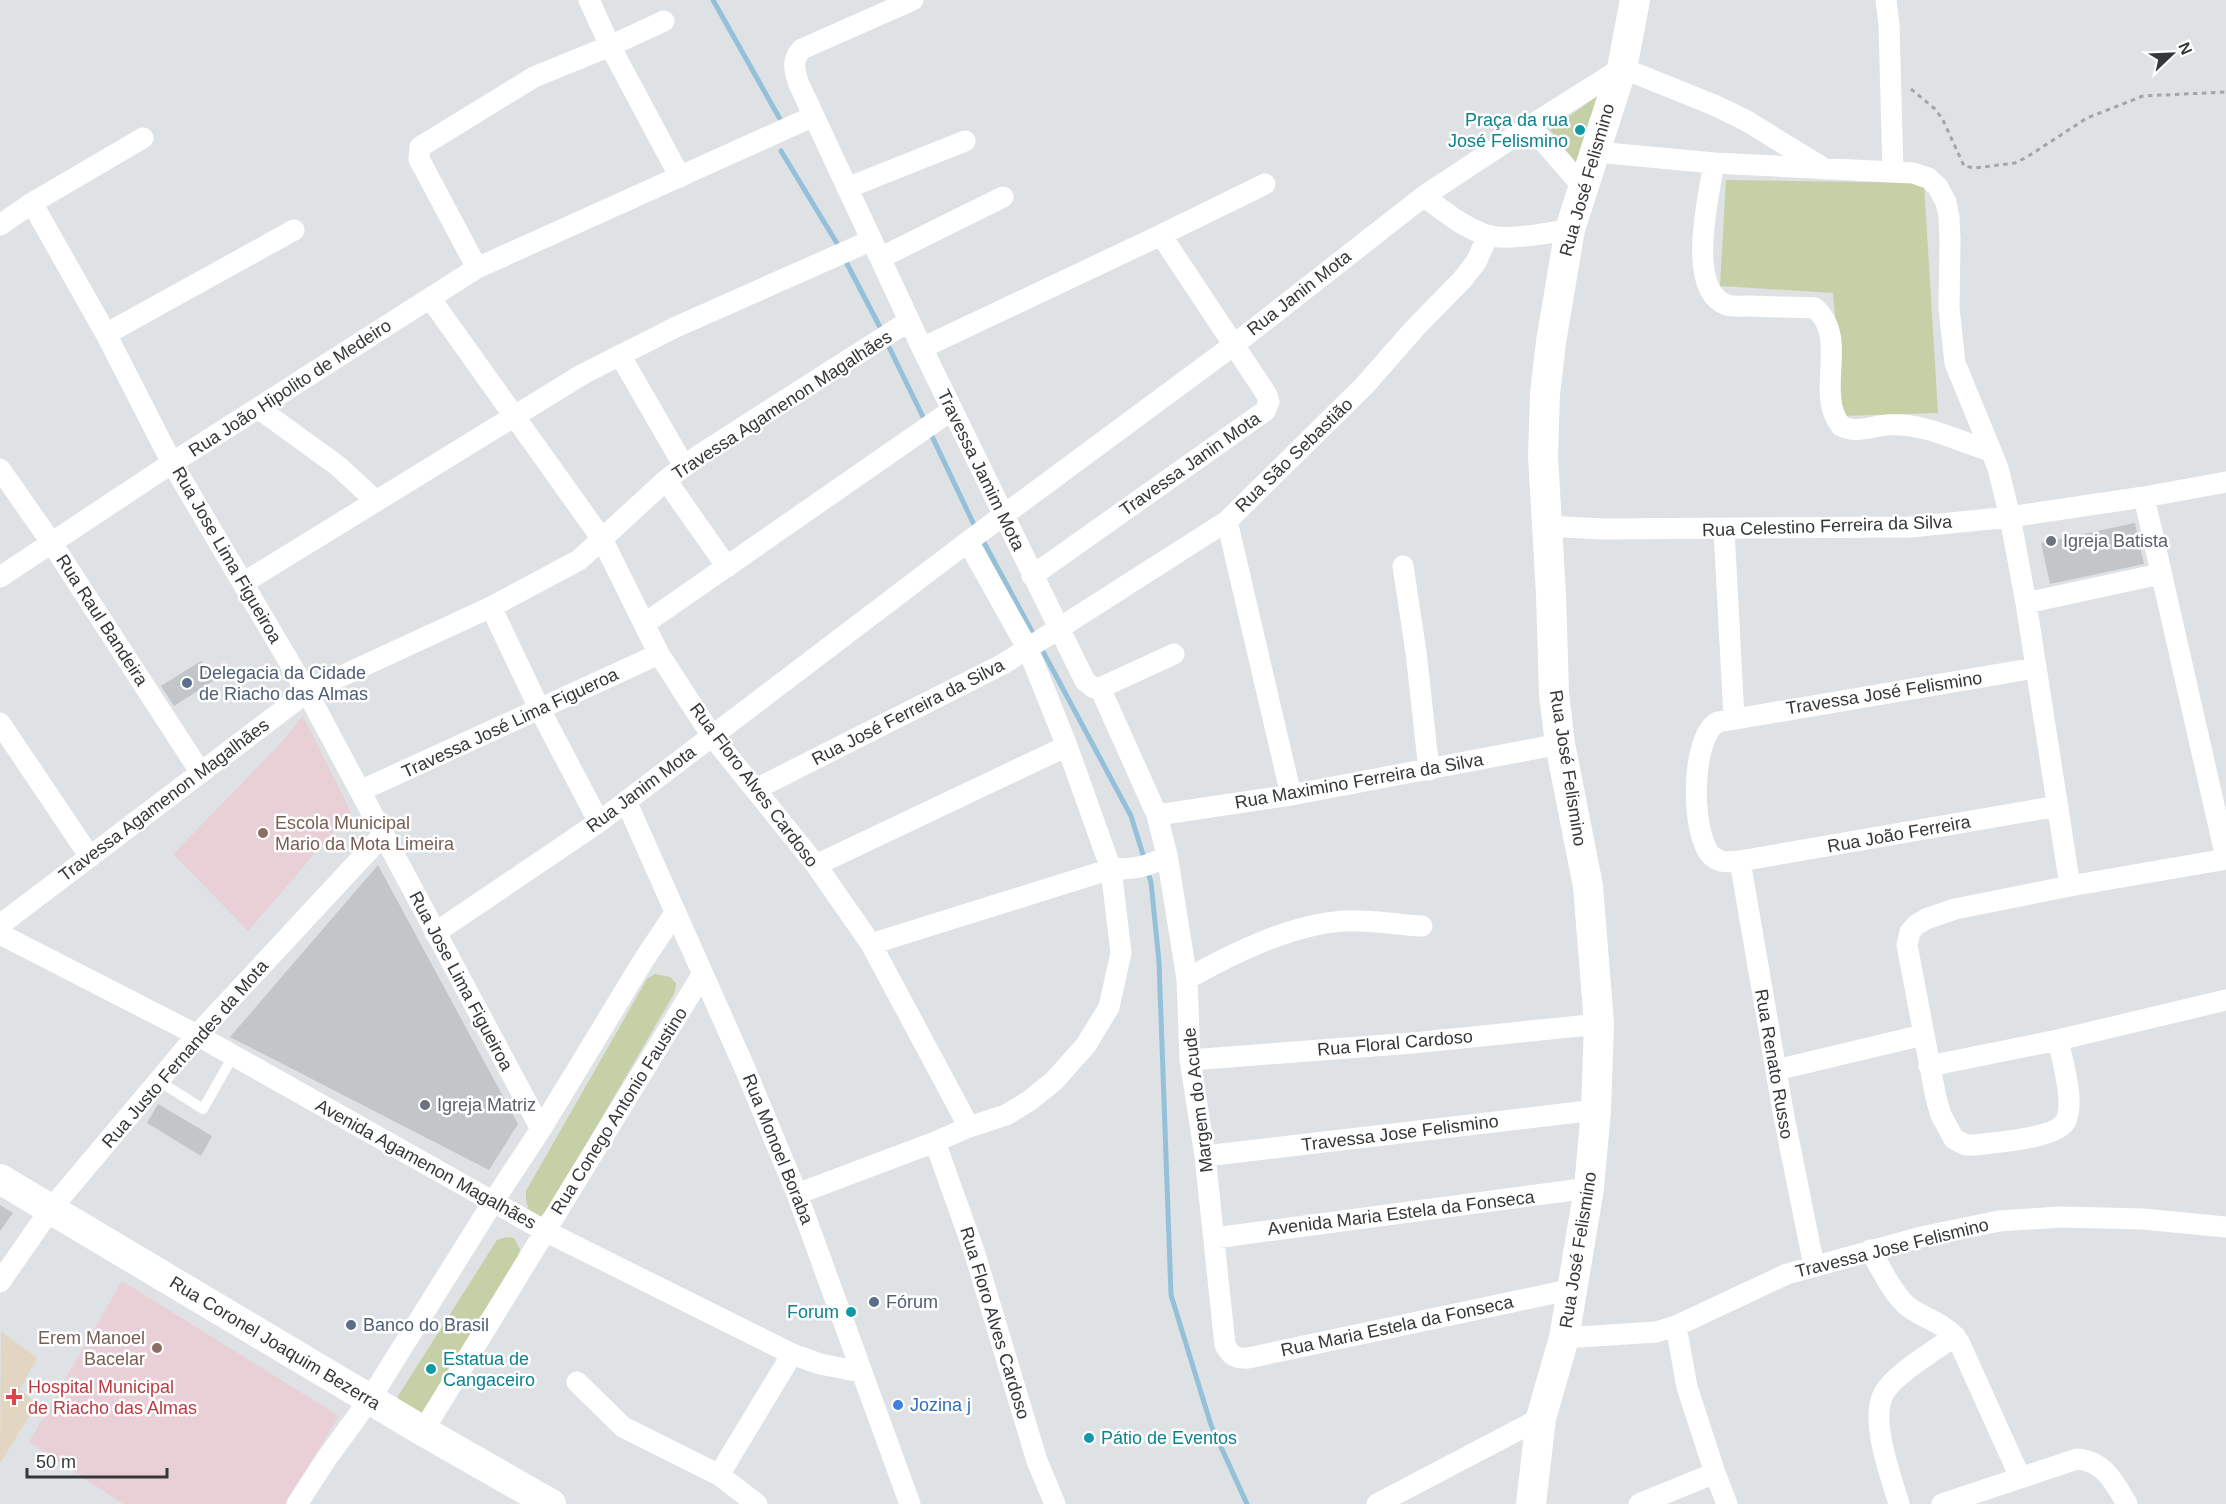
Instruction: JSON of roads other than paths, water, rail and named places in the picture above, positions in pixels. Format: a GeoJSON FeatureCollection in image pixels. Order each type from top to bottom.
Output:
{"type":"FeatureCollection","features":[{"type":"Feature","properties":{"kind":"street"},"geometry":{"type":"LineString","coordinates":[[590,0],[610,46],[680,177]]}},
{"type":"Feature","properties":{"kind":"street","name":"Travessa Jamim Mota"},"geometry":{"type":"LineString","coordinates":[[913,0],[802,49],[796,56],[794,68],[798,82],[909,321],[1058,630],[1093,685]]}},
{"type":"Feature","properties":{"kind":"street","name":"Rua José Felismino"},"geometry":{"type":"LineString","coordinates":[[1531,1504],[1541,1418],[1564,1338],[1589,1188],[1596,1110],[1599,1024],[1588,886],[1560,744],[1554,694],[1551,594],[1545,526],[1543,456],[1545,394],[1551,342],[1570,229],[1622,68],[1635,0]]}},
{"type":"Feature","properties":{"kind":"street"},"geometry":{"type":"LineString","coordinates":[[1886,0],[1890,25],[1893,172]]}},
{"type":"Feature","properties":{"kind":"street"},"geometry":{"type":"LineString","coordinates":[[477,268],[419,159],[420,147],[534,76],[610,46],[664,21]]}},
{"type":"Feature","properties":{"kind":"street"},"geometry":{"type":"LineString","coordinates":[[1622,68],[1714,105],[1744,120],[1825,169]]}},
{"type":"Feature","properties":{"kind":"street","name":"Rua Janin Mota"},"geometry":{"type":"LineString","coordinates":[[976,536],[1235,344],[1424,196],[1622,68]]}},
{"type":"Feature","properties":{"kind":"street","name":"Rua João Hipolito de Medeiro"},"geometry":{"type":"LineString","coordinates":[[0,577],[172,463],[477,268],[814,116]]}},
{"type":"Feature","properties":{"kind":"street"},"geometry":{"type":"LineString","coordinates":[[1530,126],[1584,188]]}},
{"type":"Feature","properties":{"kind":"street"},"geometry":{"type":"LineString","coordinates":[[0,225],[32,203],[143,138]]}},
{"type":"Feature","properties":{"kind":"street"},"geometry":{"type":"LineString","coordinates":[[847,188],[965,141]]}},
{"type":"Feature","properties":{"kind":"street"},"geometry":{"type":"LineString","coordinates":[[1596,152],[1714,163],[1912,173],[1928,178],[1937,186],[1946,202],[1949,229],[1949,308],[1955,363],[1998,468],[2010,517],[2026,603],[2070,886]]}},
{"type":"Feature","properties":{"kind":"street"},"geometry":{"type":"LineString","coordinates":[[1714,163],[1702,267],[1713,294],[1728,306],[1815,308],[1822,314],[1831,337],[1832,410],[1841,426],[1851,430],[1887,425],[1913,425],[1991,451]]}},
{"type":"Feature","properties":{"kind":"street"},"geometry":{"type":"LineString","coordinates":[[922,348],[1265,184]]}},
{"type":"Feature","properties":{"kind":"street"},"geometry":{"type":"LineString","coordinates":[[1424,196],[1444,212],[1488,236],[1536,235],[1570,229]]}},
{"type":"Feature","properties":{"kind":"street"},"geometry":{"type":"LineString","coordinates":[[243,584],[514,415],[620,355],[687,322],[1003,197]]}},
{"type":"Feature","properties":{"kind":"street","name":"Rua Jose Lima Figueiroa"},"geometry":{"type":"LineString","coordinates":[[32,203],[106,334],[172,463],[307,692],[541,1129]]}},
{"type":"Feature","properties":{"kind":"street"},"geometry":{"type":"LineString","coordinates":[[106,334],[294,230]]}},
{"type":"Feature","properties":{"kind":"street","name":"Travessa Janin Mota"},"geometry":{"type":"LineString","coordinates":[[1032,576],[1265,411],[1269,402],[1267,395],[1235,344],[1161,235]]}},
{"type":"Feature","properties":{"kind":"street","name":"Rua São Sebastião"},"geometry":{"type":"LineString","coordinates":[[1058,630],[1227,520],[1364,387],[1415,328],[1462,280],[1476,262],[1488,236]]}},
{"type":"Feature","properties":{"kind":"street","name":"Rua Floro Alves Cardoso"},"geometry":{"type":"LineString","coordinates":[[430,298],[602,539],[659,654],[712,736],[816,865],[871,944],[969,1127]]}},
{"type":"Feature","properties":{"kind":"street","name":"Travessa Agamenon Magalhães"},"geometry":{"type":"LineString","coordinates":[[0,925],[307,692],[491,607],[579,560],[684,466],[909,321]]}},
{"type":"Feature","properties":{"kind":"street"},"geometry":{"type":"LineString","coordinates":[[620,355],[684,466]]}},
{"type":"Feature","properties":{"kind":"street"},"geometry":{"type":"LineString","coordinates":[[258,408],[338,466],[376,501]]}},
{"type":"Feature","properties":{"kind":"street"},"geometry":{"type":"LineString","coordinates":[[645,624],[952,410]]}},
{"type":"Feature","properties":{"kind":"street","name":"Rua Raul Bandeira"},"geometry":{"type":"LineString","coordinates":[[0,469],[51,542],[201,773]]}},
{"type":"Feature","properties":{"kind":"street"},"geometry":{"type":"LineString","coordinates":[[666,480],[727,567]]}},
{"type":"Feature","properties":{"kind":"street","name":"Rua Celestino Ferreira da Silva"},"geometry":{"type":"LineString","coordinates":[[1545,526],[1724,530],[1910,527],[2010,517],[2226,482]]}},
{"type":"Feature","properties":{"kind":"street"},"geometry":{"type":"LineString","coordinates":[[2058,1040],[2068,1087],[2068,1114],[2062,1126],[2046,1134],[1976,1145],[1958,1142],[1950,1134],[1941,1115],[1929,1066],[1907,945],[1910,932],[1916,925],[1955,909],[2226,859],[2144,497]]}},
{"type":"Feature","properties":{"kind":"street"},"geometry":{"type":"LineString","coordinates":[[1227,520],[1291,795]]}},
{"type":"Feature","properties":{"kind":"street"},"geometry":{"type":"LineString","coordinates":[[1724,530],[1734,718]]}},
{"type":"Feature","properties":{"kind":"street"},"geometry":{"type":"LineString","coordinates":[[797,1194],[969,1127],[1006,1115],[1029,1101],[1054,1081],[1086,1045],[1109,1006],[1121,953],[1111,869],[1068,746],[1028,649],[976,536]]}},
{"type":"Feature","properties":{"kind":"street","name":"Rua Janim Mota"},"geometry":{"type":"LineString","coordinates":[[435,933],[599,822],[976,536]]}},
{"type":"Feature","properties":{"kind":"street"},"geometry":{"type":"LineString","coordinates":[[1403,566],[1416,652],[1429,770]]}},
{"type":"Feature","properties":{"kind":"street"},"geometry":{"type":"LineString","coordinates":[[2026,603],[2160,574]]}},
{"type":"Feature","properties":{"kind":"street"},"geometry":{"type":"LineString","coordinates":[[491,607],[540,710],[599,822]]}},
{"type":"Feature","properties":{"kind":"street","name":"Rua José Ferreira da Silva"},"geometry":{"type":"LineString","coordinates":[[756,789],[1004,664],[1058,630]]}},
{"type":"Feature","properties":{"kind":"street","name":"Travessa José Lima Figueroa"},"geometry":{"type":"LineString","coordinates":[[360,791],[659,654]]}},
{"type":"Feature","properties":{"kind":"street"},"geometry":{"type":"LineString","coordinates":[[1157,815],[1093,685],[1173,654]]}},
{"type":"Feature","properties":{"kind":"street","name":"Travessa José Felismino"},"geometry":{"type":"LineString","coordinates":[[1740,861],[1720,861],[1708,851],[1701,837],[1697,786],[1703,738],[1713,725],[1734,718],[2035,668]]}},
{"type":"Feature","properties":{"kind":"street"},"geometry":{"type":"LineString","coordinates":[[0,723],[90,857]]}},
{"type":"Feature","properties":{"kind":"street","name":"Rua Maximino Ferreira da Silva"},"geometry":{"type":"LineString","coordinates":[[1157,815],[1291,795],[1560,744]]}},
{"type":"Feature","properties":{"kind":"street"},"geometry":{"type":"LineString","coordinates":[[816,865],[1068,746]]}},
{"type":"Feature","properties":{"kind":"street","name":"Rua Monoel Boraba"},"geometry":{"type":"LineString","coordinates":[[626,801],[746,1071],[797,1194],[910,1504]]}},
{"type":"Feature","properties":{"kind":"street","name":"Rua João Ferreira"},"geometry":{"type":"LineString","coordinates":[[1740,861],[2058,806]]}},
{"type":"Feature","properties":{"kind":"street","name":"Margem do Acude"},"geometry":{"type":"LineString","coordinates":[[1157,815],[1153,862],[1187,979],[1190,1060],[1205,1156],[1225,1345]]}},
{"type":"Feature","properties":{"kind":"street","name":"Rua Justo Fernandes da Mota"},"geometry":{"type":"LineString","coordinates":[[0,1282],[50,1210],[198,1035],[383,835]]}},
{"type":"Feature","properties":{"kind":"street","name":"Rua Renato Russo"},"geometry":{"type":"LineString","coordinates":[[1740,861],[1792,1163],[1814,1266]]}},
{"type":"Feature","properties":{"kind":"street"},"geometry":{"type":"LineString","coordinates":[[871,944],[1111,869],[1153,862]]}},
{"type":"Feature","properties":{"kind":"street"},"geometry":{"type":"LineString","coordinates":[[297,1504],[370,1399],[675,913]]}},
{"type":"Feature","properties":{"kind":"street"},"geometry":{"type":"LineString","coordinates":[[1187,979],[1224,958],[1307,927],[1345,921],[1422,926]]}},
{"type":"Feature","properties":{"kind":"street","name":"Avenida Agamenon Magalhães"},"geometry":{"type":"LineString","coordinates":[[0,934],[198,1035],[545,1231],[792,1354],[820,1364],[861,1372]]}},
{"type":"Feature","properties":{"kind":"street","name":"Rua Conego Antonio Faustino"},"geometry":{"type":"LineString","coordinates":[[423,1431],[702,975]]}},
{"type":"Feature","properties":{"kind":"street"},"geometry":{"type":"LineString","coordinates":[[1929,1066],[2058,1040],[2226,1000]]}},
{"type":"Feature","properties":{"kind":"street","name":"Rua Floral Cardoso"},"geometry":{"type":"LineString","coordinates":[[1190,1060],[1413,1043],[1599,1024]]}},
{"type":"Feature","properties":{"kind":"street"},"geometry":{"type":"LineString","coordinates":[[1776,1070],[1923,1035]]}},
{"type":"Feature","properties":{"kind":"street","name":"Travessa Jose Felismino"},"geometry":{"type":"LineString","coordinates":[[1205,1156],[1596,1110]]}},
{"type":"Feature","properties":{"kind":"street","name":"Rua Floro Alves Cardoso"},"geometry":{"type":"LineString","coordinates":[[935,1142],[974,1251],[1037,1461],[1055,1504]]}},
{"type":"Feature","properties":{"kind":"street","name":"Rua Coronel Joaquim Bezerra"},"geometry":{"type":"LineString","coordinates":[[0,1179],[423,1431],[551,1504]]}},
{"type":"Feature","properties":{"kind":"street","name":"Avenida Maria Estela da Fonseca"},"geometry":{"type":"LineString","coordinates":[[1214,1238],[1589,1188]]}},
{"type":"Feature","properties":{"kind":"street","name":"Travessa Jose Felismino"},"geometry":{"type":"LineString","coordinates":[[1564,1338],[1656,1332],[1676,1326],[1787,1274],[1921,1237],[1999,1221],[2051,1218],[2143,1219],[2226,1227]]}},
{"type":"Feature","properties":{"kind":"street"},"geometry":{"type":"LineString","coordinates":[[1870,1250],[1895,1292],[1905,1304],[1940,1323],[1954,1336],[1972,1369],[2020,1477]]}},
{"type":"Feature","properties":{"kind":"street","name":"Rua Maria Estela da Fonseca"},"geometry":{"type":"LineString","coordinates":[[1225,1345],[1230,1354],[1239,1359],[1248,1358],[1573,1288]]}},
{"type":"Feature","properties":{"kind":"street"},"geometry":{"type":"LineString","coordinates":[[1676,1326],[1687,1387],[1727,1504]]}},
{"type":"Feature","properties":{"kind":"street"},"geometry":{"type":"LineString","coordinates":[[1899,1504],[1887,1464],[1882,1435],[1879,1407],[1883,1393],[1901,1375],[1954,1336]]}},
{"type":"Feature","properties":{"kind":"street"},"geometry":{"type":"LineString","coordinates":[[719,1475],[792,1354]]}},
{"type":"Feature","properties":{"kind":"street"},"geometry":{"type":"LineString","coordinates":[[577,1382],[623,1427],[719,1475],[757,1504]]}},
{"type":"Feature","properties":{"kind":"street"},"geometry":{"type":"LineString","coordinates":[[1377,1504],[1541,1418]]}},
{"type":"Feature","properties":{"kind":"street"},"geometry":{"type":"LineString","coordinates":[[1942,1504],[2077,1459],[2088,1460],[2107,1473],[2127,1504]]}},
{"type":"Feature","properties":{"kind":"street"},"geometry":{"type":"LineString","coordinates":[[1639,1504],[1715,1473]]}},
{"type":"Feature","properties":{"kind":"lane"},"geometry":{"type":"LineString","coordinates":[[159,1082],[203,1108],[233,1056]]}},
{"type":"Feature","properties":{"kind":"waterway"},"geometry":{"type":"LineString","coordinates":[[713,0],[780,119]]}},
{"type":"Feature","properties":{"kind":"waterway"},"geometry":{"type":"LineString","coordinates":[[781,151],[838,245]]}},
{"type":"Feature","properties":{"kind":"waterway"},"geometry":{"type":"LineString","coordinates":[[844,258],[882,331]]}},
{"type":"Feature","properties":{"kind":"waterway"},"geometry":{"type":"LineString","coordinates":[[888,345],[925,421]]}},
{"type":"Feature","properties":{"kind":"waterway"},"geometry":{"type":"LineString","coordinates":[[930,432],[976,529]]}},
{"type":"Feature","properties":{"kind":"waterway"},"geometry":{"type":"LineString","coordinates":[[981,537],[1035,637]]}},
{"type":"Feature","properties":{"kind":"waterway"},"geometry":{"type":"LineString","coordinates":[[1040,646],[1131,816],[1145,861]]}},
{"type":"Feature","properties":{"kind":"waterway"},"geometry":{"type":"LineString","coordinates":[[1147,870],[1151,882],[1159,962],[1171,1295],[1211,1425],[1247,1504]]}},
{"type":"Feature","properties":{"kind":"place","name":"Praça da rua José Felismino"},"geometry":{"type":"Point","coordinates":[1580,130]}},
{"type":"Feature","properties":{"kind":"place","name":"Igreja Batista"},"geometry":{"type":"Point","coordinates":[2051,541]}},
{"type":"Feature","properties":{"kind":"place","name":"Delegacia da Cidade de Riacho das Almas"},"geometry":{"type":"Point","coordinates":[187,683]}},
{"type":"Feature","properties":{"kind":"place","name":"Escola Municipal Mario da Mota Limeira"},"geometry":{"type":"Point","coordinates":[263,833]}},
{"type":"Feature","properties":{"kind":"place","name":"Igreja Matriz"},"geometry":{"type":"Point","coordinates":[425,1105]}},
{"type":"Feature","properties":{"kind":"place","name":"Fórum"},"geometry":{"type":"Point","coordinates":[874,1302]}},
{"type":"Feature","properties":{"kind":"place","name":"Forum"},"geometry":{"type":"Point","coordinates":[851,1312]}},
{"type":"Feature","properties":{"kind":"place","name":"Banco do Brasil"},"geometry":{"type":"Point","coordinates":[351,1325]}},
{"type":"Feature","properties":{"kind":"place","name":"Erem Manoel Bacelar"},"geometry":{"type":"Point","coordinates":[157,1348]}},
{"type":"Feature","properties":{"kind":"place","name":"Estatua de Cangaceiro"},"geometry":{"type":"Point","coordinates":[431,1369]}},
{"type":"Feature","properties":{"kind":"place","name":"Hospital Municipal de Riacho das Almas"},"geometry":{"type":"Point","coordinates":[14,1397]}},
{"type":"Feature","properties":{"kind":"place","name":"Jozina j"},"geometry":{"type":"Point","coordinates":[898,1405]}},
{"type":"Feature","properties":{"kind":"place","name":"Pátio de Eventos"},"geometry":{"type":"Point","coordinates":[1089,1438]}}]}
